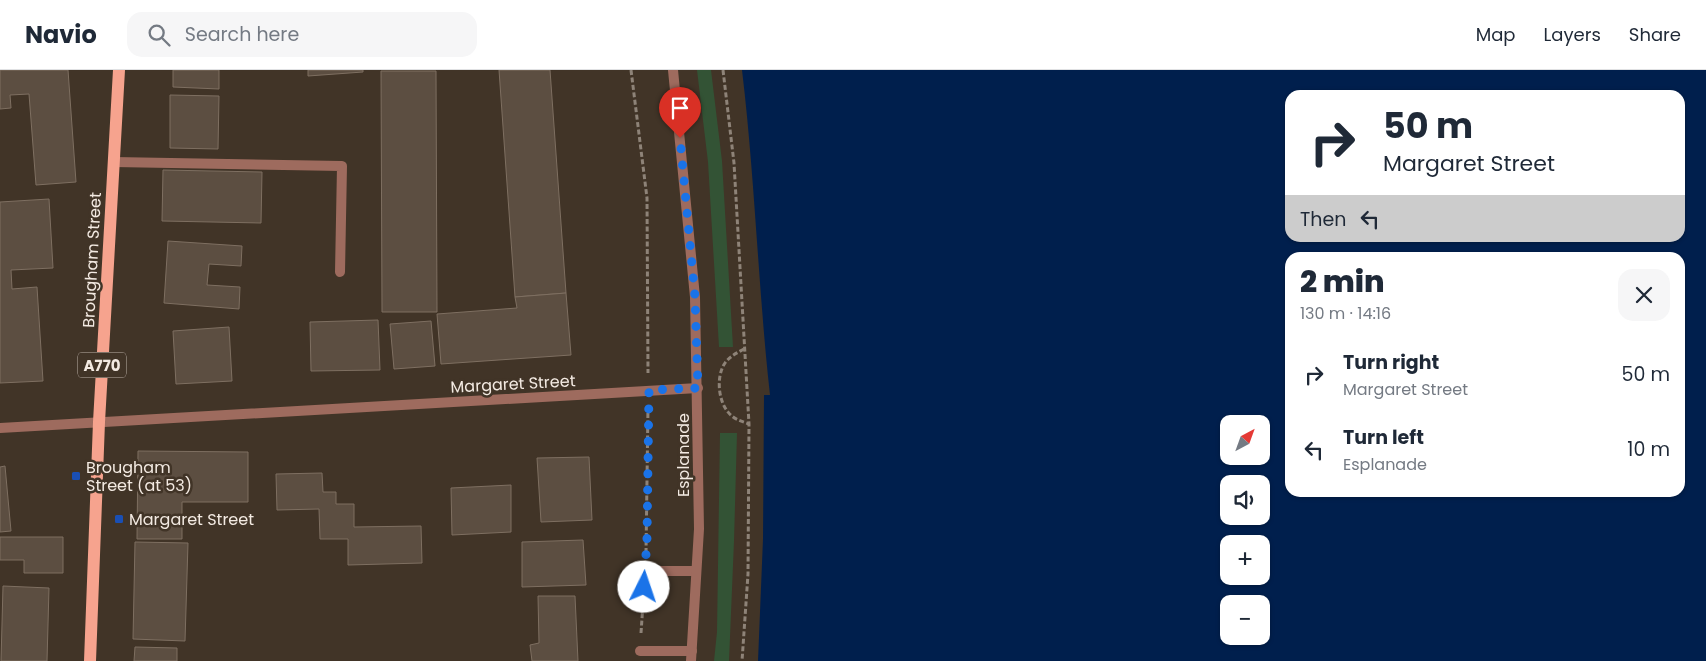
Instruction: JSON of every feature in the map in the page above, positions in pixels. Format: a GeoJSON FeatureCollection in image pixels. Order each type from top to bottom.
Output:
{"type":"FeatureCollection","features":[{"type":"Feature","properties":{"kind":"main road","name":"Brougham Street"},"geometry":{"type":"LineString","coordinates":[[90,661],[99,422],[119,70]]}},
{"type":"Feature","properties":{"kind":"street","name":"Esplanade"},"geometry":{"type":"LineString","coordinates":[[673,70],[695,297],[698,388],[699,529],[692,656]]}},
{"type":"Feature","properties":{"kind":"street"},"geometry":{"type":"LineString","coordinates":[[114,162],[342,166],[340,272]]}},
{"type":"Feature","properties":{"kind":"street","name":"Margaret Street"},"geometry":{"type":"LineString","coordinates":[[0,428],[698,388]]}},
{"type":"Feature","properties":{"kind":"street"},"geometry":{"type":"LineString","coordinates":[[645,571],[696,571]]}},
{"type":"Feature","properties":{"kind":"street"},"geometry":{"type":"LineString","coordinates":[[640,652],[692,656]]}},
{"type":"Feature","properties":{"kind":"path"},"geometry":{"type":"LineString","coordinates":[[631,70],[647,198],[649,390],[647,538],[640,652]]}},
{"type":"Feature","properties":{"kind":"path"},"geometry":{"type":"LineString","coordinates":[[722,70],[734,163],[749,424],[748,574],[742,661]]}},
{"type":"Feature","properties":{"kind":"path"},"geometry":{"type":"LineString","coordinates":[[744,349],[725,363],[718,386],[728,412],[737,420],[749,424]]}},
{"type":"Feature","properties":{"kind":"green space"},"geometry":{"type":"Polygon","coordinates":[[[697,70],[711,70],[722,161],[733,347],[719,347],[708,162],[697,70]]]}},
{"type":"Feature","properties":{"kind":"green space"},"geometry":{"type":"Polygon","coordinates":[[[720,433],[737,433],[729,661],[714,661],[717,632],[720,433]]]}},
{"type":"Feature","properties":{"kind":"water"},"geometry":{"type":"Polygon","coordinates":[[[742,70],[1706,70],[1706,661],[758,661],[763,539],[764,395],[770,395],[742,70]]]}},
{"type":"Feature","properties":{"kind":"building"},"geometry":{"type":"Polygon","coordinates":[[[0,70],[68,70],[76,182],[36,185],[29,94],[10,95],[11,108],[0,109],[0,70]]]}},
{"type":"Feature","properties":{"kind":"building"},"geometry":{"type":"Polygon","coordinates":[[[173,70],[219,70],[219,89],[173,87],[173,70]]]}},
{"type":"Feature","properties":{"kind":"building"},"geometry":{"type":"Polygon","coordinates":[[[308,70],[363,70],[363,72],[308,76],[308,70]]]}},
{"type":"Feature","properties":{"kind":"building"},"geometry":{"type":"Polygon","coordinates":[[[499,70],[550,70],[566,293],[515,297],[499,70]]]}},
{"type":"Feature","properties":{"kind":"building"},"geometry":{"type":"Polygon","coordinates":[[[381,71],[436,71],[437,312],[382,312],[381,71]]]}},
{"type":"Feature","properties":{"kind":"building"},"geometry":{"type":"Polygon","coordinates":[[[170,95],[219,96],[218,149],[170,148],[170,95]]]}},
{"type":"Feature","properties":{"kind":"building"},"geometry":{"type":"Polygon","coordinates":[[[163,170],[262,172],[261,223],[162,221],[163,170]]]}},
{"type":"Feature","properties":{"kind":"building"},"geometry":{"type":"Polygon","coordinates":[[[49,199],[53,268],[11,270],[12,289],[37,287],[43,381],[0,383],[0,202],[49,199]]]}},
{"type":"Feature","properties":{"kind":"building"},"geometry":{"type":"Polygon","coordinates":[[[168,241],[242,246],[241,266],[209,264],[207,285],[240,287],[239,309],[164,303],[168,241]]]}},
{"type":"Feature","properties":{"kind":"building"},"geometry":{"type":"Polygon","coordinates":[[[566,293],[571,355],[441,364],[437,314],[517,308],[515,297],[566,293]]]}},
{"type":"Feature","properties":{"kind":"building"},"geometry":{"type":"Polygon","coordinates":[[[378,320],[380,370],[311,371],[310,322],[378,320]]]}},
{"type":"Feature","properties":{"kind":"building"},"geometry":{"type":"Polygon","coordinates":[[[431,321],[435,366],[394,369],[390,324],[431,321]]]}},
{"type":"Feature","properties":{"kind":"building"},"geometry":{"type":"Polygon","coordinates":[[[229,327],[232,381],[176,384],[173,331],[229,327]]]}},
{"type":"Feature","properties":{"kind":"building"},"geometry":{"type":"Polygon","coordinates":[[[138,451],[248,452],[248,502],[182,502],[182,539],[137,539],[138,451]]]}},
{"type":"Feature","properties":{"kind":"building"},"geometry":{"type":"Polygon","coordinates":[[[589,457],[592,520],[541,522],[537,458],[589,457]]]}},
{"type":"Feature","properties":{"kind":"building"},"geometry":{"type":"Polygon","coordinates":[[[5,466],[11,531],[0,532],[0,467],[5,466]]]}},
{"type":"Feature","properties":{"kind":"building"},"geometry":{"type":"Polygon","coordinates":[[[322,473],[323,492],[336,492],[336,504],[354,504],[354,527],[421,526],[422,563],[348,565],[348,539],[320,539],[319,509],[277,510],[276,474],[322,473]]]}},
{"type":"Feature","properties":{"kind":"building"},"geometry":{"type":"Polygon","coordinates":[[[511,485],[511,532],[452,535],[451,488],[511,485]]]}},
{"type":"Feature","properties":{"kind":"building"},"geometry":{"type":"Polygon","coordinates":[[[0,537],[63,537],[63,573],[24,573],[24,560],[0,560],[0,537]]]}},
{"type":"Feature","properties":{"kind":"building"},"geometry":{"type":"Polygon","coordinates":[[[583,540],[586,585],[522,587],[522,542],[583,540]]]}},
{"type":"Feature","properties":{"kind":"building"},"geometry":{"type":"Polygon","coordinates":[[[135,542],[188,543],[185,641],[133,639],[135,542]]]}},
{"type":"Feature","properties":{"kind":"building"},"geometry":{"type":"Polygon","coordinates":[[[3,586],[49,588],[47,661],[1,661],[3,586]]]}},
{"type":"Feature","properties":{"kind":"building"},"geometry":{"type":"Polygon","coordinates":[[[538,596],[575,596],[578,661],[532,661],[530,645],[539,643],[538,596]]]}},
{"type":"Feature","properties":{"kind":"building"},"geometry":{"type":"Polygon","coordinates":[[[135,647],[177,648],[177,661],[134,661],[135,647]]]}},
{"type":"Feature","properties":{"kind":"place","name":"Brougham Street (at 53)"},"geometry":{"type":"Point","coordinates":[76,476]}},
{"type":"Feature","properties":{"kind":"place","name":"Margaret Street"},"geometry":{"type":"Point","coordinates":[119,519]}},
{"type":"Feature","properties":{"kind":"route"},"geometry":{"type":"LineString","coordinates":[[644,587],[647,538],[649,390],[698,388],[695,297],[680,138]]}}]}
